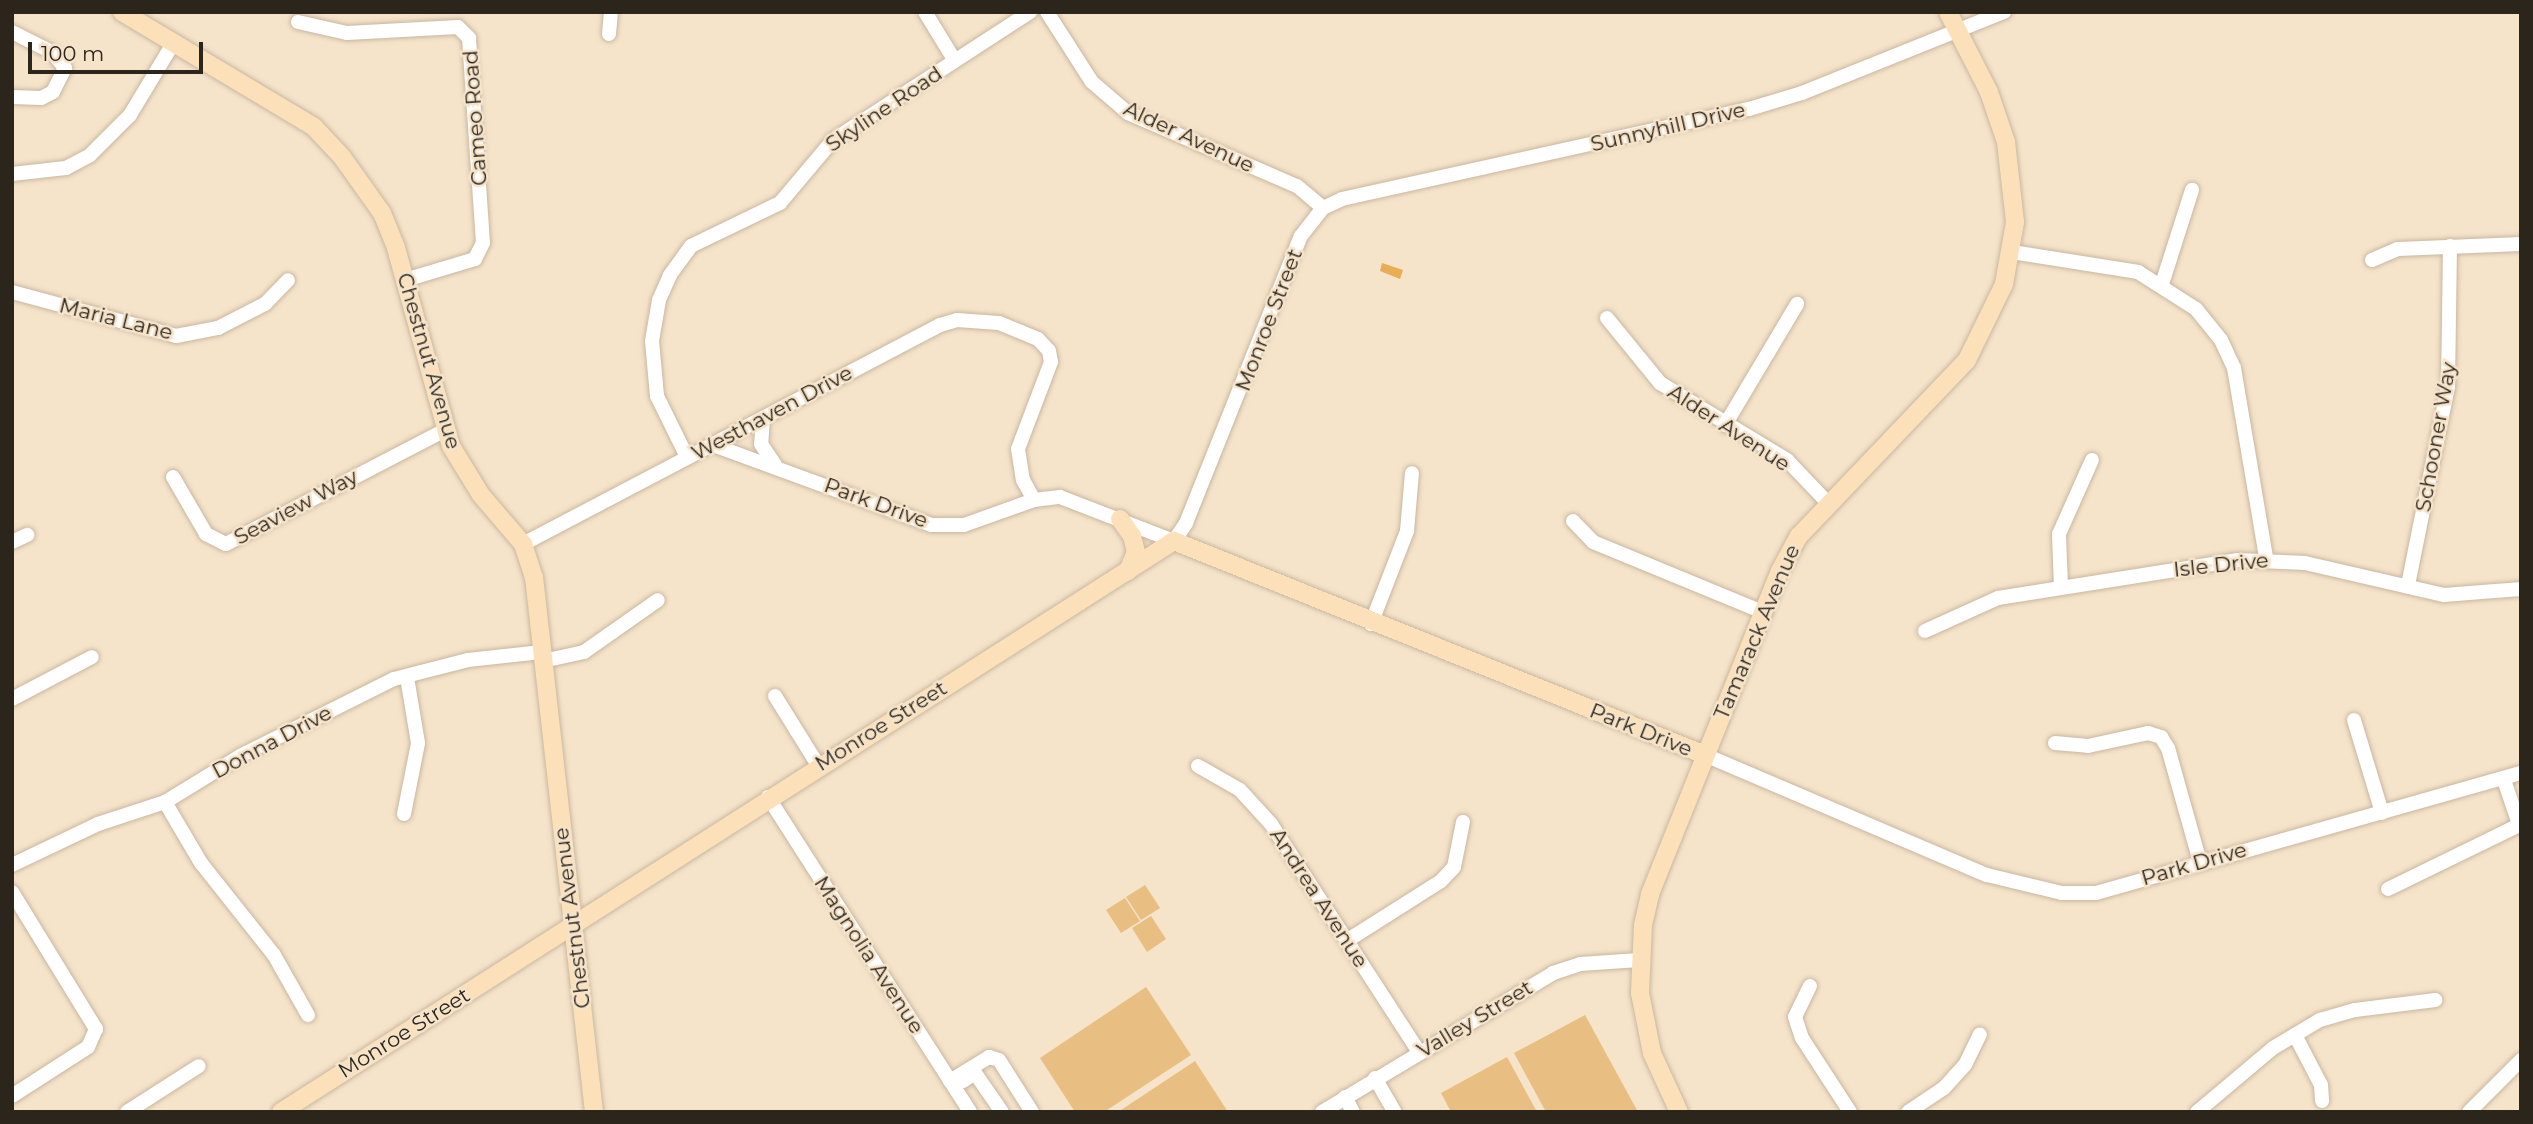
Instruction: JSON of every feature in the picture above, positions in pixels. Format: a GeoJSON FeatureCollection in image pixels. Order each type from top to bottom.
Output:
{"type":"FeatureCollection","features":[{"type":"Feature","properties":{"kind":"main road","name":"Chestnut Avenue"},"geometry":{"type":"LineString","coordinates":[[121,12],[314,127],[342,157],[382,213],[405,280],[445,430],[468,477],[523,544],[534,577],[594,1112]]}},
{"type":"Feature","properties":{"kind":"main road","name":"Tamarack Avenue"},"geometry":{"type":"LineString","coordinates":[[1678,1112],[1644,1025],[1639,960],[1650,894],[1763,612],[1799,536],[1827,502],[1967,360],[1994,312],[2012,252],[2015,222],[2006,142],[1989,92],[1948,12]]}},
{"type":"Feature","properties":{"kind":"main road"},"geometry":{"type":"LineString","coordinates":[[1120,519],[1132,536],[1136,551],[1128,571]]}},
{"type":"Feature","properties":{"kind":"main road","name":"Monroe Street"},"geometry":{"type":"LineString","coordinates":[[281,1112],[573,926],[818,765],[1174,541]]}},
{"type":"Feature","properties":{"kind":"main road","name":"Park Drive"},"geometry":{"type":"LineString","coordinates":[[1174,541],[1371,624],[1705,755]]}},
{"type":"Feature","properties":{"kind":"street"},"geometry":{"type":"LineString","coordinates":[[609,34],[611,12]]}},
{"type":"Feature","properties":{"kind":"street"},"geometry":{"type":"LineString","coordinates":[[925,12],[955,61]]}},
{"type":"Feature","properties":{"kind":"street","name":"Skyline Road"},"geometry":{"type":"LineString","coordinates":[[687,457],[657,396],[652,341],[659,300],[670,275],[699,240],[779,203],[833,140],[1030,12]]}},
{"type":"Feature","properties":{"kind":"street","name":"Alder Avenue"},"geometry":{"type":"LineString","coordinates":[[1047,12],[1092,82],[1128,113],[1297,186],[1323,208]]}},
{"type":"Feature","properties":{"kind":"street","name":"Sunnyhill Drive"},"geometry":{"type":"LineString","coordinates":[[1323,208],[1342,200],[1749,109],[1958,32],[2004,12]]}},
{"type":"Feature","properties":{"kind":"street","name":"Cameo Road"},"geometry":{"type":"LineString","coordinates":[[298,22],[347,33],[458,27],[469,38],[483,243],[475,259],[405,280]]}},
{"type":"Feature","properties":{"kind":"street"},"geometry":{"type":"LineString","coordinates":[[12,32],[52,52],[65,68],[53,92],[41,98],[12,97]]}},
{"type":"Feature","properties":{"kind":"street"},"geometry":{"type":"LineString","coordinates":[[12,174],[66,168],[90,155],[130,115],[174,42]]}},
{"type":"Feature","properties":{"kind":"street"},"geometry":{"type":"LineString","coordinates":[[2162,284],[2192,190]]}},
{"type":"Feature","properties":{"kind":"street","name":"Monroe Street"},"geometry":{"type":"LineString","coordinates":[[1174,541],[1197,497],[1301,236],[1323,208]]}},
{"type":"Feature","properties":{"kind":"street"},"geometry":{"type":"LineString","coordinates":[[2372,260],[2398,249],[2521,244]]}},
{"type":"Feature","properties":{"kind":"street","name":"Schooner Way"},"geometry":{"type":"LineString","coordinates":[[2408,585],[2448,387],[2450,246]]}},
{"type":"Feature","properties":{"kind":"street"},"geometry":{"type":"LineString","coordinates":[[2012,252],[2137,272],[2162,284],[2196,309],[2221,340],[2234,368],[2266,558]]}},
{"type":"Feature","properties":{"kind":"street","name":"Maria Lane"},"geometry":{"type":"LineString","coordinates":[[12,292],[176,336],[218,328],[265,304],[288,280]]}},
{"type":"Feature","properties":{"kind":"street"},"geometry":{"type":"LineString","coordinates":[[1725,425],[1797,304]]}},
{"type":"Feature","properties":{"kind":"street","name":"Alder Avenue"},"geometry":{"type":"LineString","coordinates":[[1607,318],[1660,383],[1725,425],[1787,460],[1827,502]]}},
{"type":"Feature","properties":{"kind":"street","name":"Westhaven Drive"},"geometry":{"type":"LineString","coordinates":[[523,544],[940,325],[984,319],[1038,339],[1049,351],[1051,362],[1018,449],[1023,480],[1034,500]]}},
{"type":"Feature","properties":{"kind":"street"},"geometry":{"type":"LineString","coordinates":[[763,418],[761,444],[775,465]]}},
{"type":"Feature","properties":{"kind":"street","name":"Seaview Way"},"geometry":{"type":"LineString","coordinates":[[173,477],[205,534],[226,544],[445,430]]}},
{"type":"Feature","properties":{"kind":"street","name":"Park Drive"},"geometry":{"type":"LineString","coordinates":[[713,445],[775,465],[932,525],[964,525],[1034,500],[1073,499],[1174,541]]}},
{"type":"Feature","properties":{"kind":"street"},"geometry":{"type":"LineString","coordinates":[[2061,587],[2056,554],[2059,534],[2092,460]]}},
{"type":"Feature","properties":{"kind":"street"},"geometry":{"type":"LineString","coordinates":[[1371,624],[1407,531],[1412,473]]}},
{"type":"Feature","properties":{"kind":"street"},"geometry":{"type":"LineString","coordinates":[[1573,521],[1593,542],[1763,612]]}},
{"type":"Feature","properties":{"kind":"street"},"geometry":{"type":"LineString","coordinates":[[12,542],[27,535]]}},
{"type":"Feature","properties":{"kind":"street","name":"Isle Drive"},"geometry":{"type":"LineString","coordinates":[[1926,632],[1998,598],[2266,558],[2408,585],[2444,595],[2521,589]]}},
{"type":"Feature","properties":{"kind":"street","name":"Donna Drive"},"geometry":{"type":"LineString","coordinates":[[12,864],[99,824],[165,802],[240,756],[394,679],[468,660],[543,657],[584,652],[658,600]]}},
{"type":"Feature","properties":{"kind":"street"},"geometry":{"type":"LineString","coordinates":[[12,699],[92,657]]}},
{"type":"Feature","properties":{"kind":"street"},"geometry":{"type":"LineString","coordinates":[[404,814],[418,743],[407,677]]}},
{"type":"Feature","properties":{"kind":"street"},"geometry":{"type":"LineString","coordinates":[[775,696],[818,765]]}},
{"type":"Feature","properties":{"kind":"street"},"geometry":{"type":"LineString","coordinates":[[2354,720],[2382,813]]}},
{"type":"Feature","properties":{"kind":"street"},"geometry":{"type":"LineString","coordinates":[[2055,743],[2088,746],[2148,733],[2161,737],[2168,748],[2200,862]]}},
{"type":"Feature","properties":{"kind":"street","name":"Park Drive"},"geometry":{"type":"LineString","coordinates":[[1705,755],[2014,883],[2062,893],[2096,893],[2200,862],[2504,780],[2521,773]]}},
{"type":"Feature","properties":{"kind":"street","name":"Andrea Avenue"},"geometry":{"type":"LineString","coordinates":[[1198,766],[1240,790],[1271,824],[1419,1052]]}},
{"type":"Feature","properties":{"kind":"street"},"geometry":{"type":"LineString","coordinates":[[2388,889],[2520,824],[2504,780]]}},
{"type":"Feature","properties":{"kind":"street","name":"Magnolia Avenue"},"geometry":{"type":"LineString","coordinates":[[768,797],[970,1112]]}},
{"type":"Feature","properties":{"kind":"street"},"geometry":{"type":"LineString","coordinates":[[165,802],[201,863],[274,955],[308,1015]]}},
{"type":"Feature","properties":{"kind":"street"},"geometry":{"type":"LineString","coordinates":[[1348,940],[1441,881],[1454,867],[1463,822]]}},
{"type":"Feature","properties":{"kind":"street"},"geometry":{"type":"LineString","coordinates":[[12,892],[96,1029],[88,1047],[12,1096]]}},
{"type":"Feature","properties":{"kind":"street","name":"Valley Street"},"geometry":{"type":"LineString","coordinates":[[1322,1112],[1553,973],[1580,964],[1639,960]]}},
{"type":"Feature","properties":{"kind":"street"},"geometry":{"type":"LineString","coordinates":[[1810,986],[1795,1017],[1802,1038],[1850,1112]]}},
{"type":"Feature","properties":{"kind":"street"},"geometry":{"type":"LineString","coordinates":[[2197,1112],[2295,1035],[2320,1020],[2355,1010],[2435,1000]]}},
{"type":"Feature","properties":{"kind":"street"},"geometry":{"type":"LineString","coordinates":[[1908,1112],[1958,1073],[1980,1034]]}},
{"type":"Feature","properties":{"kind":"street"},"geometry":{"type":"LineString","coordinates":[[2295,1035],[2321,1084],[2322,1101]]}},
{"type":"Feature","properties":{"kind":"street"},"geometry":{"type":"LineString","coordinates":[[952,1085],[989,1057],[999,1060],[1032,1112]]}},
{"type":"Feature","properties":{"kind":"street"},"geometry":{"type":"LineString","coordinates":[[2469,1112],[2521,1060]]}},
{"type":"Feature","properties":{"kind":"street"},"geometry":{"type":"LineString","coordinates":[[127,1112],[199,1066]]}},
{"type":"Feature","properties":{"kind":"street"},"geometry":{"type":"LineString","coordinates":[[952,1085],[975,1073],[1002,1112]]}},
{"type":"Feature","properties":{"kind":"street"},"geometry":{"type":"LineString","coordinates":[[1375,1078],[1395,1112]]}},
{"type":"Feature","properties":{"kind":"street"},"geometry":{"type":"LineString","coordinates":[[1345,1097],[1353,1112]]}},
{"type":"Feature","properties":{"kind":"shaded area"},"geometry":{"type":"Polygon","coordinates":[[[1382,263],[1403,270],[1400,279],[1380,271],[1382,263]]]}},
{"type":"Feature","properties":{"kind":"shaded area"},"geometry":{"type":"Polygon","coordinates":[[[1145,885],[1160,908],[1141,920],[1126,897],[1145,885]]]}},
{"type":"Feature","properties":{"kind":"shaded area"},"geometry":{"type":"Polygon","coordinates":[[[1125,898],[1140,921],[1121,933],[1106,910],[1125,898]]]}},
{"type":"Feature","properties":{"kind":"shaded area"},"geometry":{"type":"Polygon","coordinates":[[[1151,916],[1166,939],[1147,952],[1132,928],[1151,916]]]}},
{"type":"Feature","properties":{"kind":"shaded area"},"geometry":{"type":"Polygon","coordinates":[[[1146,987],[1191,1055],[1104,1112],[1075,1112],[1040,1058],[1146,987]]]}},
{"type":"Feature","properties":{"kind":"shaded area"},"geometry":{"type":"Polygon","coordinates":[[[1585,1015],[1638,1112],[1546,1112],[1514,1053],[1585,1015]]]}},
{"type":"Feature","properties":{"kind":"shaded area"},"geometry":{"type":"Polygon","coordinates":[[[1507,1057],[1537,1112],[1451,1112],[1441,1093],[1507,1057]]]}},
{"type":"Feature","properties":{"kind":"shaded area"},"geometry":{"type":"Polygon","coordinates":[[[1195,1061],[1228,1112],[1118,1112],[1195,1061]]]}}]}
